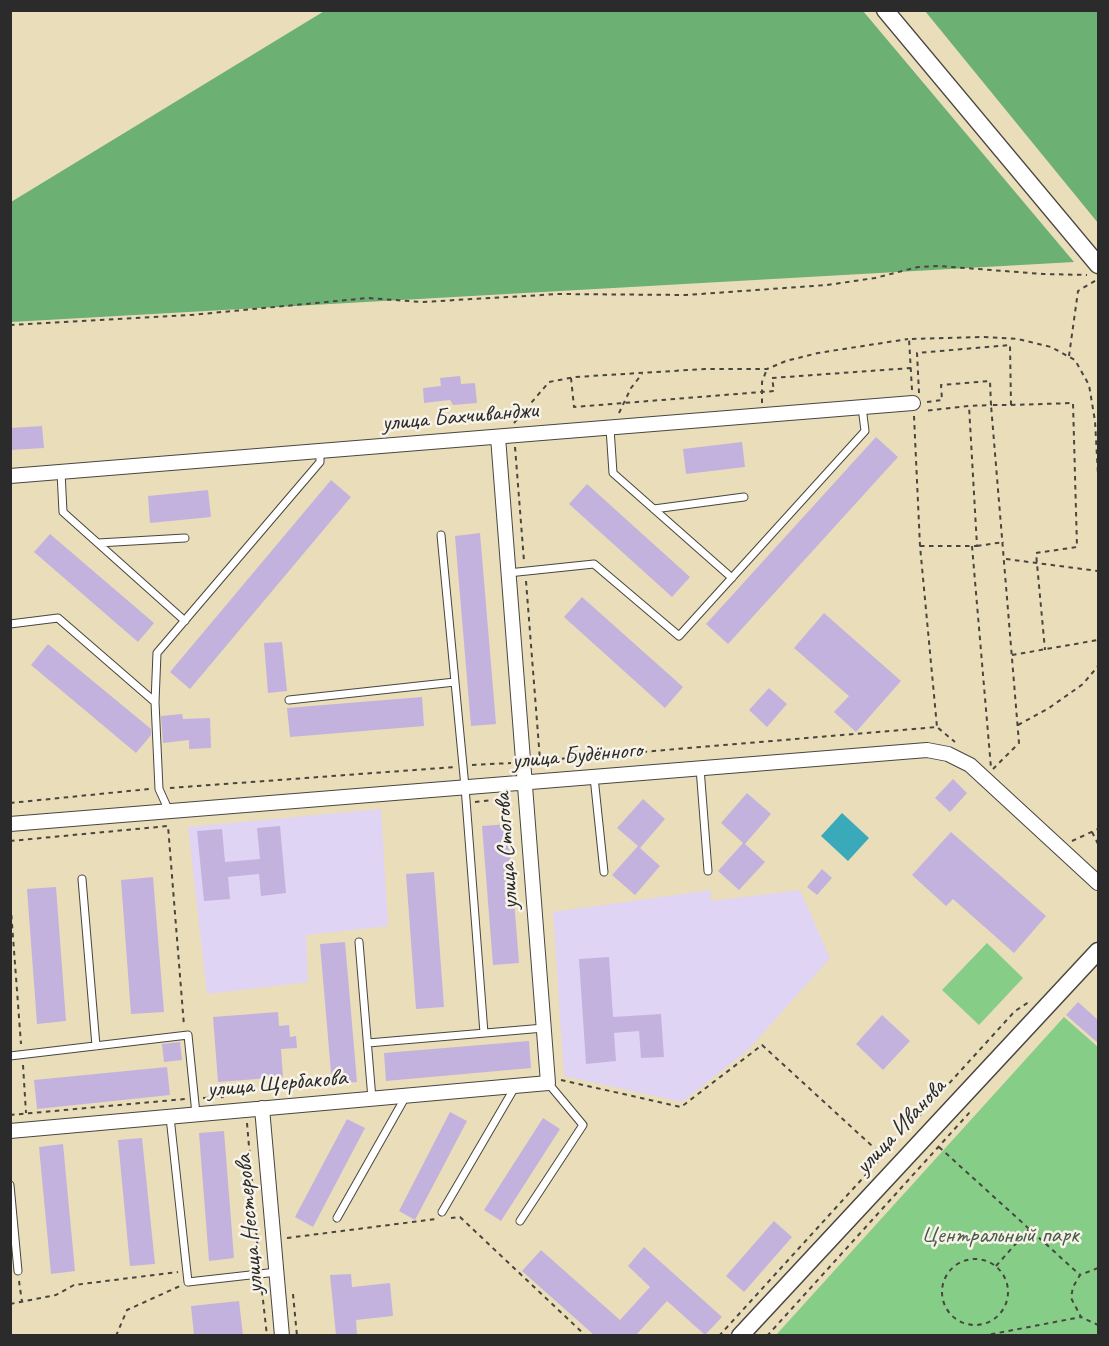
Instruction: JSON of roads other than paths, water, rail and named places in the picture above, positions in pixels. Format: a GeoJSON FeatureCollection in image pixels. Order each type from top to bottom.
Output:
{"type":"FeatureCollection","features":[{"type":"Feature","properties":{"kind":"street"},"geometry":{"type":"LineString","coordinates":[[885,10],[1094,270]]}},
{"type":"Feature","properties":{"kind":"street","name":"улица Бахчиванджи"},"geometry":{"type":"LineString","coordinates":[[10,476],[862,407],[913,408]]}},
{"type":"Feature","properties":{"kind":"street","name":"улица Стогова"},"geometry":{"type":"LineString","coordinates":[[500,436],[508,573],[548,1083]]}},
{"type":"Feature","properties":{"kind":"street","name":"улица Будённого"},"geometry":{"type":"LineString","coordinates":[[10,824],[927,750],[948,754],[970,765],[1098,883]]}},
{"type":"Feature","properties":{"kind":"street","name":"улица Иванова"},"geometry":{"type":"LineString","coordinates":[[740,1335],[1098,951]]}},
{"type":"Feature","properties":{"kind":"street","name":"улица Щербакова"},"geometry":{"type":"LineString","coordinates":[[10,1131],[548,1083]]}},
{"type":"Feature","properties":{"kind":"street","name":"улица Нестерова"},"geometry":{"type":"LineString","coordinates":[[262,1108],[282,1335]]}},
{"type":"Feature","properties":{"kind":"lane"},"geometry":{"type":"LineString","coordinates":[[508,573],[594,564],[679,636],[865,431],[862,407]]}},
{"type":"Feature","properties":{"kind":"lane"},"geometry":{"type":"LineString","coordinates":[[610,428],[613,473],[732,578]]}},
{"type":"Feature","properties":{"kind":"lane"},"geometry":{"type":"LineString","coordinates":[[169,811],[159,789],[155,702],[157,653],[320,462],[320,452]]}},
{"type":"Feature","properties":{"kind":"lane"},"geometry":{"type":"LineString","coordinates":[[61,472],[63,512],[185,621]]}},
{"type":"Feature","properties":{"kind":"lane"},"geometry":{"type":"LineString","coordinates":[[654,509],[744,497]]}},
{"type":"Feature","properties":{"kind":"lane"},"geometry":{"type":"LineString","coordinates":[[441,535],[465,787],[484,1033]]}},
{"type":"Feature","properties":{"kind":"lane"},"geometry":{"type":"LineString","coordinates":[[98,543],[185,538]]}},
{"type":"Feature","properties":{"kind":"lane"},"geometry":{"type":"LineString","coordinates":[[10,624],[58,618],[155,702]]}},
{"type":"Feature","properties":{"kind":"lane"},"geometry":{"type":"LineString","coordinates":[[289,700],[455,682]]}},
{"type":"Feature","properties":{"kind":"lane"},"geometry":{"type":"LineString","coordinates":[[700,768],[708,871]]}},
{"type":"Feature","properties":{"kind":"lane"},"geometry":{"type":"LineString","coordinates":[[594,777],[604,872]]}},
{"type":"Feature","properties":{"kind":"lane"},"geometry":{"type":"LineString","coordinates":[[82,879],[96,1046]]}},
{"type":"Feature","properties":{"kind":"lane"},"geometry":{"type":"LineString","coordinates":[[359,942],[372,1098]]}},
{"type":"Feature","properties":{"kind":"lane"},"geometry":{"type":"LineString","coordinates":[[368,1043],[544,1028]]}},
{"type":"Feature","properties":{"kind":"lane"},"geometry":{"type":"LineString","coordinates":[[10,1056],[188,1035],[196,1114]]}},
{"type":"Feature","properties":{"kind":"lane"},"geometry":{"type":"LineString","coordinates":[[520,1221],[583,1125],[548,1083]]}},
{"type":"Feature","properties":{"kind":"lane"},"geometry":{"type":"LineString","coordinates":[[442,1212],[516,1086]]}},
{"type":"Feature","properties":{"kind":"lane"},"geometry":{"type":"LineString","coordinates":[[338,1218],[406,1096]]}},
{"type":"Feature","properties":{"kind":"lane"},"geometry":{"type":"LineString","coordinates":[[170,1117],[188,1282],[277,1272]]}},
{"type":"Feature","properties":{"kind":"lane"},"geometry":{"type":"LineString","coordinates":[[10,1185],[18,1271]]}},
{"type":"Feature","properties":{"kind":"water"},"geometry":{"type":"Polygon","coordinates":[[[842,813],[869,838],[848,861],[821,836],[842,813]]]}},
{"type":"Feature","properties":{"kind":"park label","name":"Центральный парк"},"geometry":{"type":"Point","coordinates":[1000,1236]}}]}
